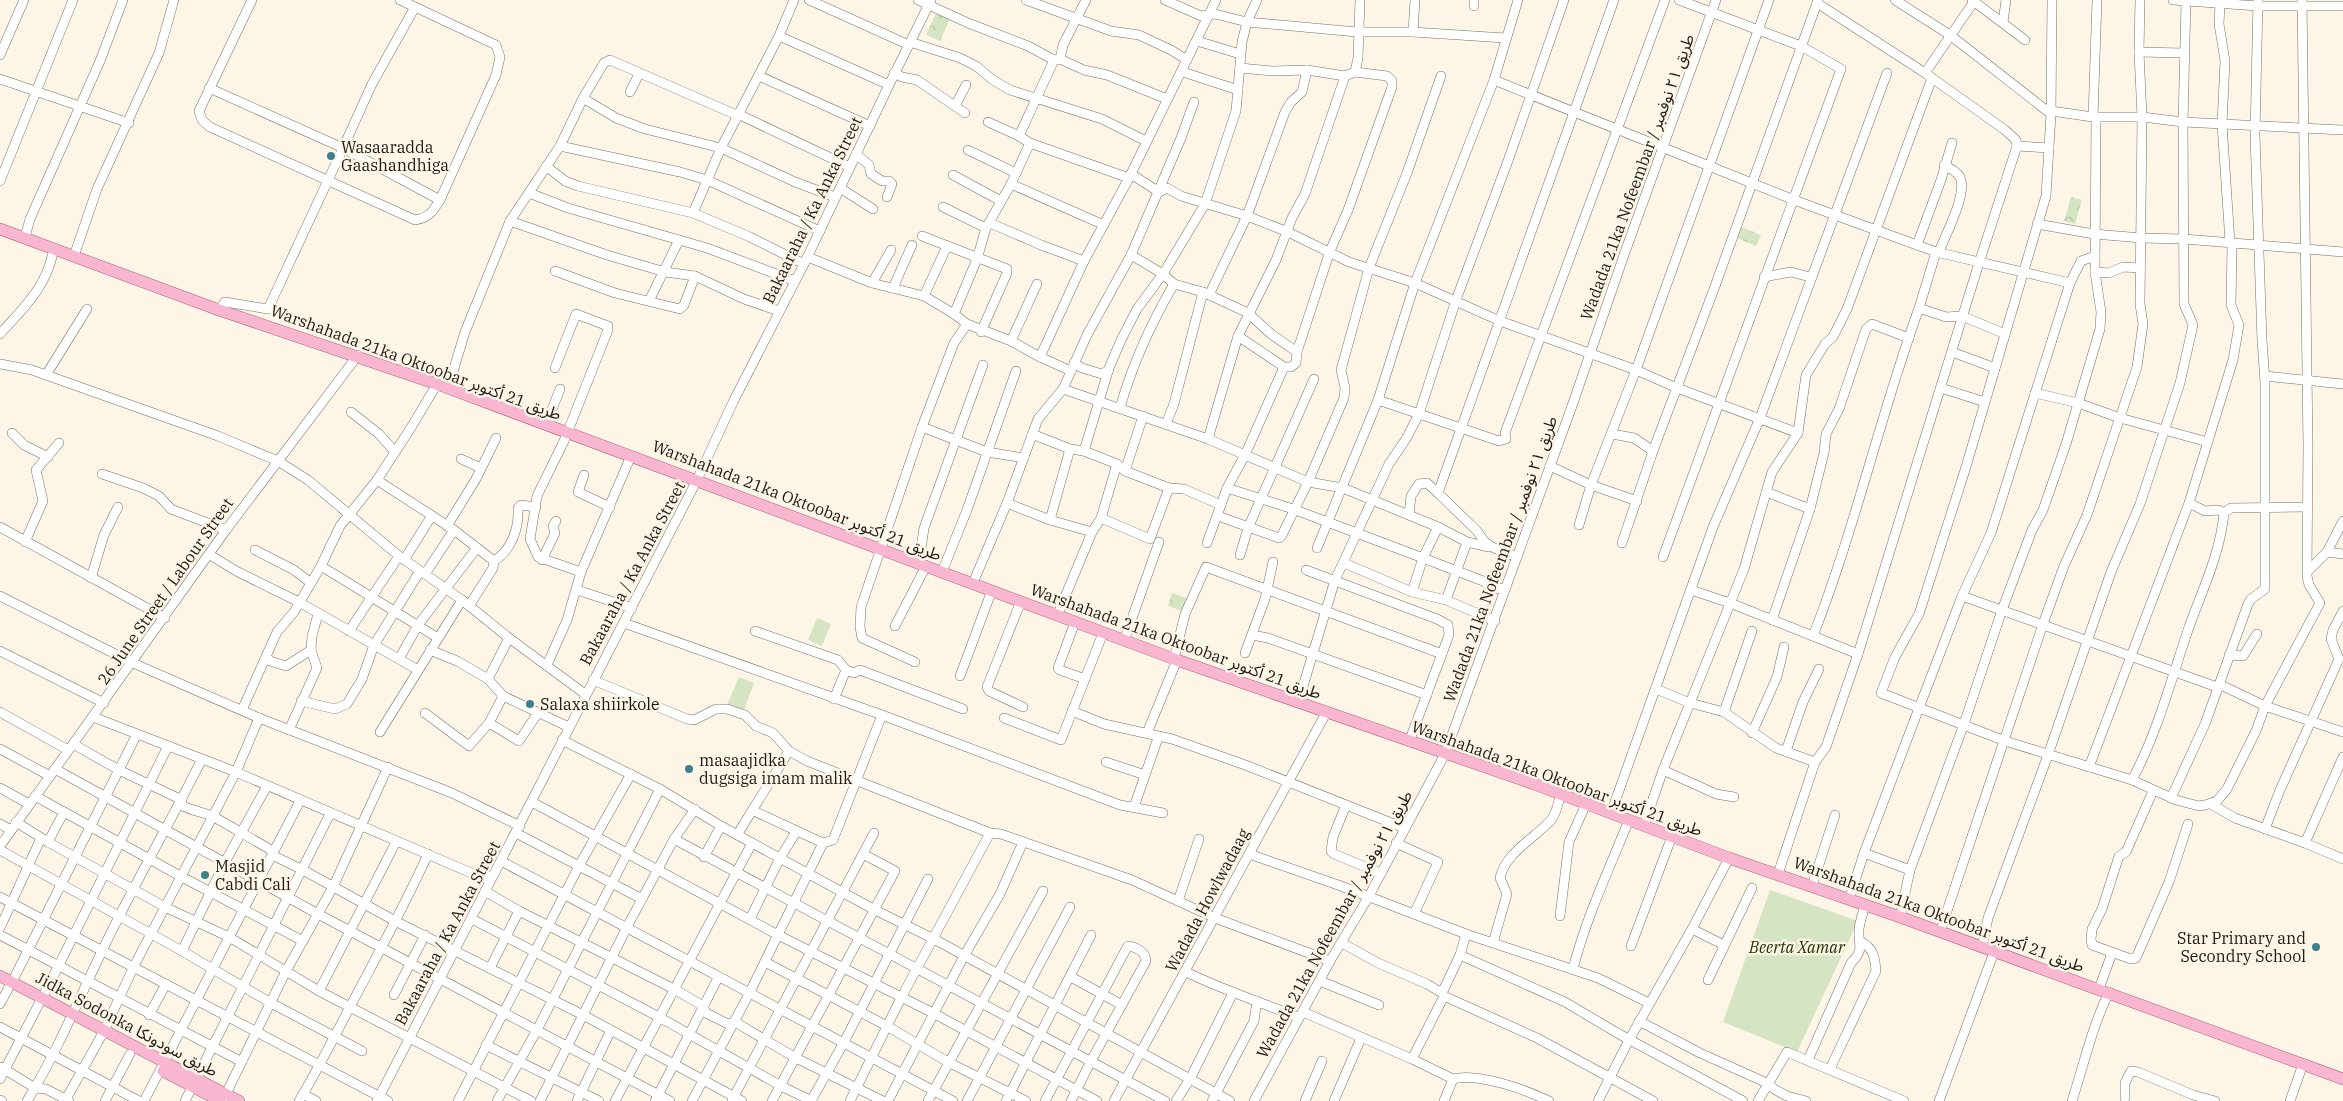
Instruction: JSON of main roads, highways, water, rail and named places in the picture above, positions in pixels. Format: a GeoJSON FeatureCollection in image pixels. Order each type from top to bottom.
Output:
{"type":"FeatureCollection","features":[{"type":"Feature","properties":{"kind":"main road","name":"Warshahada 21ka Oktoobar طريق 21 أكتوبر"},"geometry":{"type":"LineString","coordinates":[[0,229],[219,310],[358,355],[992,590],[1124,641],[1561,794],[1729,858],[1900,917],[2343,1080]]}},
{"type":"Feature","properties":{"kind":"main road","name":"Jidka Sodonka طريق سودونكا"},"geometry":{"type":"LineString","coordinates":[[0,976],[7,985],[71,1017],[223,1099],[239,1101]]}},
{"type":"Feature","properties":{"kind":"main road","name":"Jidka Sodonka طريق سودونكا"},"geometry":{"type":"LineString","coordinates":[[102,1034],[130,1054],[162,1066]]}},
{"type":"Feature","properties":{"kind":"place","name":"Wasaaradda Gaashandhiga"},"geometry":{"type":"Point","coordinates":[331,156]}},
{"type":"Feature","properties":{"kind":"place","name":"Salaxa shiirkole"},"geometry":{"type":"Point","coordinates":[530,704]}},
{"type":"Feature","properties":{"kind":"place","name":"masaajidka dugsiga imam malik"},"geometry":{"type":"Point","coordinates":[689,769]}},
{"type":"Feature","properties":{"kind":"place","name":"Masjid Cabdi Cali"},"geometry":{"type":"Point","coordinates":[205,875]}},
{"type":"Feature","properties":{"kind":"place","name":"Star Primary and Secondry School"},"geometry":{"type":"Point","coordinates":[2316,947]}},
{"type":"Feature","properties":{"kind":"park label","name":"Beerta Xamar"},"geometry":{"type":"Point","coordinates":[1797,947]}}]}
